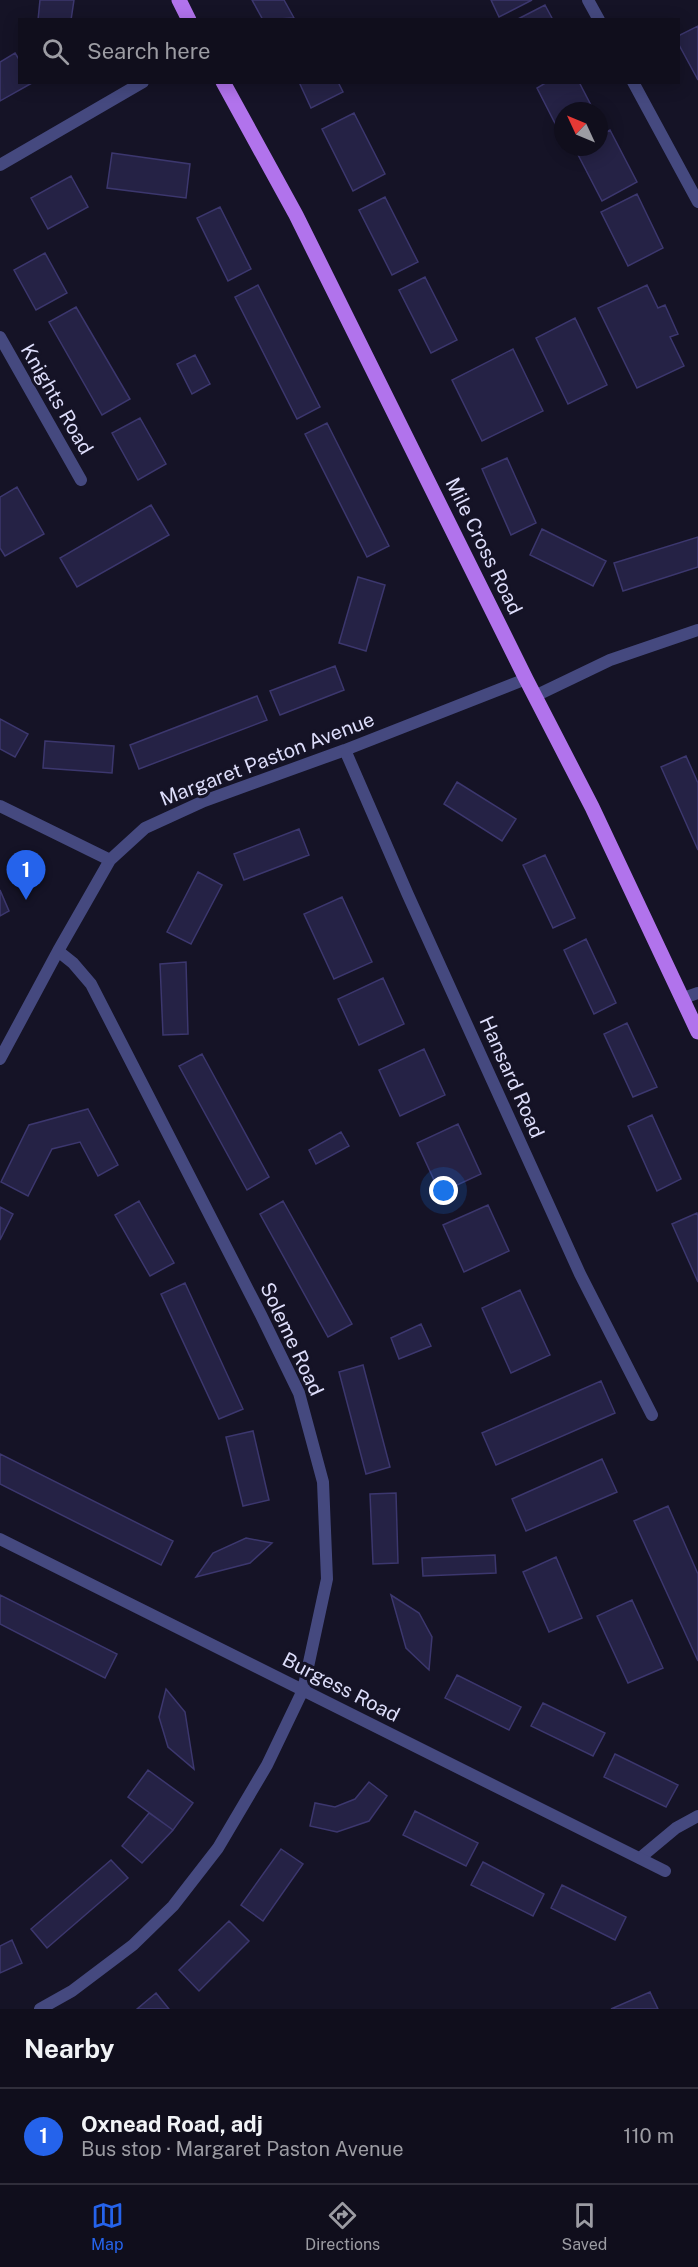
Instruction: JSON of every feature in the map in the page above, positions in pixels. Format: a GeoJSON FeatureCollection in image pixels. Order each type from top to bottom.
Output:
{"type":"FeatureCollection","features":[{"type":"Feature","properties":{"kind":"main road"},"geometry":{"type":"LineString","coordinates":[[179,0],[188,18]]}},
{"type":"Feature","properties":{"kind":"main road","name":"Mile Cross Road"},"geometry":{"type":"LineString","coordinates":[[224,84],[301,225],[592,807],[698,1032]]}},
{"type":"Feature","properties":{"kind":"street"},"geometry":{"type":"LineString","coordinates":[[588,0],[598,18]]}},
{"type":"Feature","properties":{"kind":"street"},"geometry":{"type":"LineString","coordinates":[[0,165],[139,84]]}},
{"type":"Feature","properties":{"kind":"street"},"geometry":{"type":"LineString","coordinates":[[634,84],[698,202]]}},
{"type":"Feature","properties":{"kind":"street","name":"Knights Road"},"geometry":{"type":"LineString","coordinates":[[0,337],[81,480]]}},
{"type":"Feature","properties":{"kind":"street"},"geometry":{"type":"LineString","coordinates":[[535,696],[610,660],[698,630]]}},
{"type":"Feature","properties":{"kind":"street","name":"Margaret Paston Avenue"},"geometry":{"type":"LineString","coordinates":[[0,1059],[110,860],[145,828],[204,801],[345,750],[526,679]]}},
{"type":"Feature","properties":{"kind":"street","name":"Hansard Road"},"geometry":{"type":"LineString","coordinates":[[345,750],[580,1274],[651,1415]]}},
{"type":"Feature","properties":{"kind":"street"},"geometry":{"type":"LineString","coordinates":[[0,806],[110,860]]}},
{"type":"Feature","properties":{"kind":"street","name":"Soleme Road"},"geometry":{"type":"LineString","coordinates":[[39,2009],[72,1991],[133,1945],[173,1906],[224,1839],[267,1765],[303,1690],[327,1579],[323,1482],[299,1393],[91,984],[73,963],[58,951]]}},
{"type":"Feature","properties":{"kind":"street"},"geometry":{"type":"LineString","coordinates":[[681,999],[698,993]]}},
{"type":"Feature","properties":{"kind":"street","name":"Burgess Road"},"geometry":{"type":"LineString","coordinates":[[0,1539],[665,1871]]}},
{"type":"Feature","properties":{"kind":"street"},"geometry":{"type":"LineString","coordinates":[[640,1858],[676,1828],[698,1816]]}},
{"type":"Feature","properties":{"kind":"building"},"geometry":{"type":"Polygon","coordinates":[[[40,0],[74,0],[71,18],[38,18],[40,0]]]}},
{"type":"Feature","properties":{"kind":"building"},"geometry":{"type":"Polygon","coordinates":[[[252,0],[284,0],[294,18],[262,18],[252,0]]]}},
{"type":"Feature","properties":{"kind":"building"},"geometry":{"type":"Polygon","coordinates":[[[491,0],[532,0],[499,17],[491,0]]]}},
{"type":"Feature","properties":{"kind":"building"},"geometry":{"type":"Polygon","coordinates":[[[545,5],[552,18],[520,18],[545,5]]]}},
{"type":"Feature","properties":{"kind":"building"},"geometry":{"type":"Polygon","coordinates":[[[698,26],[698,80],[680,47],[680,35],[698,26]]]}},
{"type":"Feature","properties":{"kind":"building"},"geometry":{"type":"Polygon","coordinates":[[[15,53],[18,58],[18,84],[30,84],[0,101],[0,62],[15,53]]]}},
{"type":"Feature","properties":{"kind":"building"},"geometry":{"type":"Polygon","coordinates":[[[300,84],[339,84],[343,92],[311,108],[300,84]]]}},
{"type":"Feature","properties":{"kind":"building"},"geometry":{"type":"Polygon","coordinates":[[[544,84],[580,84],[589,102],[554,102],[554,121],[537,88],[544,84]]]}},
{"type":"Feature","properties":{"kind":"building"},"geometry":{"type":"Polygon","coordinates":[[[354,113],[385,174],[353,191],[322,129],[354,113]]]}},
{"type":"Feature","properties":{"kind":"building"},"geometry":{"type":"Polygon","coordinates":[[[610,130],[637,182],[602,201],[579,156],[608,156],[608,131],[610,130]]]}},
{"type":"Feature","properties":{"kind":"building"},"geometry":{"type":"Polygon","coordinates":[[[112,153],[190,164],[186,198],[107,188],[112,153]]]}},
{"type":"Feature","properties":{"kind":"building"},"geometry":{"type":"Polygon","coordinates":[[[71,176],[88,207],[48,229],[31,198],[71,176]]]}},
{"type":"Feature","properties":{"kind":"building"},"geometry":{"type":"Polygon","coordinates":[[[637,194],[663,248],[628,266],[601,212],[637,194]]]}},
{"type":"Feature","properties":{"kind":"building"},"geometry":{"type":"Polygon","coordinates":[[[385,197],[418,262],[392,275],[359,210],[385,197]]]}},
{"type":"Feature","properties":{"kind":"building"},"geometry":{"type":"Polygon","coordinates":[[[220,207],[251,269],[228,281],[197,218],[220,207]]]}},
{"type":"Feature","properties":{"kind":"building"},"geometry":{"type":"Polygon","coordinates":[[[45,253],[67,293],[36,310],[14,270],[45,253]]]}},
{"type":"Feature","properties":{"kind":"building"},"geometry":{"type":"Polygon","coordinates":[[[425,277],[457,340],[431,353],[399,290],[425,277]]]}},
{"type":"Feature","properties":{"kind":"building"},"geometry":{"type":"Polygon","coordinates":[[[258,285],[320,407],[297,419],[235,297],[258,285]]]}},
{"type":"Feature","properties":{"kind":"building"},"geometry":{"type":"Polygon","coordinates":[[[647,285],[658,308],[665,305],[678,334],[670,337],[684,366],[637,388],[598,308],[647,285]]]}},
{"type":"Feature","properties":{"kind":"building"},"geometry":{"type":"Polygon","coordinates":[[[76,307],[130,399],[102,415],[49,322],[76,307]]]}},
{"type":"Feature","properties":{"kind":"building"},"geometry":{"type":"Polygon","coordinates":[[[575,318],[607,385],[568,404],[536,338],[575,318]]]}},
{"type":"Feature","properties":{"kind":"building"},"geometry":{"type":"Polygon","coordinates":[[[513,349],[543,411],[482,441],[452,380],[513,349]]]}},
{"type":"Feature","properties":{"kind":"building"},"geometry":{"type":"Polygon","coordinates":[[[195,355],[210,384],[192,394],[177,364],[195,355]]]}},
{"type":"Feature","properties":{"kind":"building"},"geometry":{"type":"Polygon","coordinates":[[[140,418],[166,464],[138,480],[112,433],[140,418]]]}},
{"type":"Feature","properties":{"kind":"building"},"geometry":{"type":"Polygon","coordinates":[[[327,423],[389,546],[367,557],[305,434],[327,423]]]}},
{"type":"Feature","properties":{"kind":"building"},"geometry":{"type":"Polygon","coordinates":[[[507,458],[536,523],[511,535],[482,469],[507,458]]]}},
{"type":"Feature","properties":{"kind":"building"},"geometry":{"type":"Polygon","coordinates":[[[17,487],[44,534],[5,556],[0,548],[0,497],[17,487]]]}},
{"type":"Feature","properties":{"kind":"building"},"geometry":{"type":"Polygon","coordinates":[[[151,505],[169,535],[77,587],[60,558],[151,505]]]}},
{"type":"Feature","properties":{"kind":"building"},"geometry":{"type":"Polygon","coordinates":[[[542,529],[606,561],[593,586],[530,555],[542,529]]]}},
{"type":"Feature","properties":{"kind":"building"},"geometry":{"type":"Polygon","coordinates":[[[698,537],[698,567],[623,591],[614,563],[698,537]]]}},
{"type":"Feature","properties":{"kind":"building"},"geometry":{"type":"Polygon","coordinates":[[[358,577],[385,585],[366,651],[339,643],[358,577]]]}},
{"type":"Feature","properties":{"kind":"building"},"geometry":{"type":"Polygon","coordinates":[[[335,666],[344,690],[280,715],[270,691],[335,666]]]}},
{"type":"Feature","properties":{"kind":"building"},"geometry":{"type":"Polygon","coordinates":[[[257,696],[267,720],[139,769],[130,745],[257,696]]]}},
{"type":"Feature","properties":{"kind":"building"},"geometry":{"type":"Polygon","coordinates":[[[0,719],[28,734],[15,757],[0,749],[0,719]]]}},
{"type":"Feature","properties":{"kind":"building"},"geometry":{"type":"Polygon","coordinates":[[[45,741],[114,746],[112,773],[43,768],[45,741]]]}},
{"type":"Feature","properties":{"kind":"building"},"geometry":{"type":"Polygon","coordinates":[[[686,756],[698,783],[698,850],[661,767],[686,756]]]}},
{"type":"Feature","properties":{"kind":"building"},"geometry":{"type":"Polygon","coordinates":[[[457,782],[516,819],[502,841],[444,804],[457,782]]]}},
{"type":"Feature","properties":{"kind":"building"},"geometry":{"type":"Polygon","coordinates":[[[299,829],[309,855],[244,880],[234,854],[299,829]]]}},
{"type":"Feature","properties":{"kind":"building"},"geometry":{"type":"Polygon","coordinates":[[[545,855],[575,918],[553,928],[523,865],[545,855]]]}},
{"type":"Feature","properties":{"kind":"building"},"geometry":{"type":"Polygon","coordinates":[[[198,872],[222,885],[191,944],[167,932],[198,872]]]}},
{"type":"Feature","properties":{"kind":"building"},"geometry":{"type":"Polygon","coordinates":[[[0,890],[9,911],[0,916],[0,890]]]}},
{"type":"Feature","properties":{"kind":"building"},"geometry":{"type":"Polygon","coordinates":[[[342,897],[372,962],[334,979],[304,914],[342,897]]]}},
{"type":"Feature","properties":{"kind":"building"},"geometry":{"type":"Polygon","coordinates":[[[586,939],[616,1003],[594,1014],[564,950],[586,939]]]}},
{"type":"Feature","properties":{"kind":"building"},"geometry":{"type":"Polygon","coordinates":[[[186,962],[188,1034],[163,1035],[160,964],[186,962]]]}},
{"type":"Feature","properties":{"kind":"building"},"geometry":{"type":"Polygon","coordinates":[[[383,978],[404,1024],[359,1045],[338,999],[383,978]]]}},
{"type":"Feature","properties":{"kind":"building"},"geometry":{"type":"Polygon","coordinates":[[[627,1023],[657,1087],[633,1097],[604,1034],[627,1023]]]}},
{"type":"Feature","properties":{"kind":"building"},"geometry":{"type":"Polygon","coordinates":[[[424,1049],[445,1095],[400,1116],[379,1070],[424,1049]]]}},
{"type":"Feature","properties":{"kind":"building"},"geometry":{"type":"Polygon","coordinates":[[[202,1054],[269,1177],[247,1190],[179,1066],[202,1054]]]}},
{"type":"Feature","properties":{"kind":"building"},"geometry":{"type":"Polygon","coordinates":[[[88,1109],[118,1165],[98,1176],[80,1142],[52,1149],[28,1196],[1,1182],[29,1125],[88,1109]]]}},
{"type":"Feature","properties":{"kind":"building"},"geometry":{"type":"Polygon","coordinates":[[[652,1115],[681,1179],[657,1191],[628,1126],[652,1115]]]}},
{"type":"Feature","properties":{"kind":"building"},"geometry":{"type":"Polygon","coordinates":[[[458,1124],[481,1174],[440,1193],[417,1143],[458,1124]]]}},
{"type":"Feature","properties":{"kind":"building"},"geometry":{"type":"Polygon","coordinates":[[[341,1132],[349,1146],[316,1164],[309,1150],[341,1132]]]}},
{"type":"Feature","properties":{"kind":"building"},"geometry":{"type":"Polygon","coordinates":[[[139,1201],[174,1263],[150,1276],[115,1215],[139,1201]]]}},
{"type":"Feature","properties":{"kind":"building"},"geometry":{"type":"Polygon","coordinates":[[[283,1201],[352,1324],[328,1337],[260,1214],[283,1201]]]}},
{"type":"Feature","properties":{"kind":"building"},"geometry":{"type":"Polygon","coordinates":[[[488,1205],[509,1251],[464,1272],[443,1225],[488,1205]]]}},
{"type":"Feature","properties":{"kind":"building"},"geometry":{"type":"Polygon","coordinates":[[[0,1207],[13,1214],[0,1240],[0,1207]]]}},
{"type":"Feature","properties":{"kind":"building"},"geometry":{"type":"Polygon","coordinates":[[[697,1213],[698,1216],[698,1282],[672,1224],[697,1213]]]}},
{"type":"Feature","properties":{"kind":"building"},"geometry":{"type":"Polygon","coordinates":[[[185,1283],[243,1409],[219,1419],[161,1294],[185,1283]]]}},
{"type":"Feature","properties":{"kind":"building"},"geometry":{"type":"Polygon","coordinates":[[[520,1290],[550,1355],[511,1373],[482,1308],[520,1290]]]}},
{"type":"Feature","properties":{"kind":"building"},"geometry":{"type":"Polygon","coordinates":[[[421,1324],[431,1346],[399,1359],[391,1338],[421,1324]]]}},
{"type":"Feature","properties":{"kind":"building"},"geometry":{"type":"Polygon","coordinates":[[[363,1365],[390,1467],[366,1474],[339,1372],[363,1365]]]}},
{"type":"Feature","properties":{"kind":"building"},"geometry":{"type":"Polygon","coordinates":[[[601,1381],[615,1413],[496,1465],[482,1433],[601,1381]]]}},
{"type":"Feature","properties":{"kind":"building"},"geometry":{"type":"Polygon","coordinates":[[[253,1431],[269,1500],[243,1506],[226,1437],[253,1431]]]}},
{"type":"Feature","properties":{"kind":"building"},"geometry":{"type":"Polygon","coordinates":[[[0,1454],[173,1541],[161,1565],[0,1484],[0,1454]]]}},
{"type":"Feature","properties":{"kind":"building"},"geometry":{"type":"Polygon","coordinates":[[[602,1459],[617,1492],[526,1531],[512,1499],[602,1459]]]}},
{"type":"Feature","properties":{"kind":"building"},"geometry":{"type":"Polygon","coordinates":[[[396,1493],[398,1563],[373,1564],[370,1494],[396,1493]]]}},
{"type":"Feature","properties":{"kind":"building"},"geometry":{"type":"Polygon","coordinates":[[[668,1506],[698,1574],[698,1661],[634,1521],[668,1506]]]}},
{"type":"Feature","properties":{"kind":"building"},"geometry":{"type":"Polygon","coordinates":[[[246,1538],[272,1543],[250,1563],[196,1577],[213,1553],[246,1538]]]}},
{"type":"Feature","properties":{"kind":"building"},"geometry":{"type":"Polygon","coordinates":[[[495,1555],[496,1573],[423,1576],[422,1558],[495,1555]]]}},
{"type":"Feature","properties":{"kind":"building"},"geometry":{"type":"Polygon","coordinates":[[[556,1557],[582,1618],[549,1632],[523,1572],[556,1557]]]}},
{"type":"Feature","properties":{"kind":"building"},"geometry":{"type":"Polygon","coordinates":[[[0,1595],[117,1654],[105,1678],[0,1624],[0,1595]]]}},
{"type":"Feature","properties":{"kind":"building"},"geometry":{"type":"Polygon","coordinates":[[[391,1595],[419,1613],[432,1637],[429,1670],[406,1648],[391,1595]]]}},
{"type":"Feature","properties":{"kind":"building"},"geometry":{"type":"Polygon","coordinates":[[[632,1600],[663,1668],[628,1683],[597,1616],[632,1600]]]}},
{"type":"Feature","properties":{"kind":"building"},"geometry":{"type":"Polygon","coordinates":[[[457,1675],[521,1707],[509,1730],[445,1698],[457,1675]]]}},
{"type":"Feature","properties":{"kind":"building"},"geometry":{"type":"Polygon","coordinates":[[[166,1689],[185,1712],[194,1769],[168,1747],[159,1717],[166,1689]]]}},
{"type":"Feature","properties":{"kind":"building"},"geometry":{"type":"Polygon","coordinates":[[[543,1703],[605,1733],[593,1756],[531,1726],[543,1703]]]}},
{"type":"Feature","properties":{"kind":"building"},"geometry":{"type":"Polygon","coordinates":[[[615,1754],[678,1785],[666,1807],[604,1777],[615,1754]]]}},
{"type":"Feature","properties":{"kind":"building"},"geometry":{"type":"Polygon","coordinates":[[[148,1770],[193,1803],[173,1830],[128,1797],[148,1770]]]}},
{"type":"Feature","properties":{"kind":"building"},"geometry":{"type":"Polygon","coordinates":[[[369,1782],[387,1796],[369,1821],[337,1832],[310,1826],[315,1803],[335,1807],[355,1799],[369,1782]]]}},
{"type":"Feature","properties":{"kind":"building"},"geometry":{"type":"Polygon","coordinates":[[[415,1811],[478,1843],[466,1866],[403,1835],[415,1811]]]}},
{"type":"Feature","properties":{"kind":"building"},"geometry":{"type":"Polygon","coordinates":[[[149,1813],[173,1830],[142,1863],[122,1846],[149,1813]]]}},
{"type":"Feature","properties":{"kind":"building"},"geometry":{"type":"Polygon","coordinates":[[[281,1849],[303,1864],[263,1921],[241,1905],[281,1849]]]}},
{"type":"Feature","properties":{"kind":"building"},"geometry":{"type":"Polygon","coordinates":[[[111,1860],[128,1878],[47,1948],[31,1929],[111,1860]]]}},
{"type":"Feature","properties":{"kind":"building"},"geometry":{"type":"Polygon","coordinates":[[[483,1862],[544,1894],[533,1916],[471,1885],[483,1862]]]}},
{"type":"Feature","properties":{"kind":"building"},"geometry":{"type":"Polygon","coordinates":[[[562,1885],[626,1917],[615,1940],[551,1908],[562,1885]]]}},
{"type":"Feature","properties":{"kind":"building"},"geometry":{"type":"Polygon","coordinates":[[[229,1921],[249,1941],[199,1991],[179,1970],[229,1921]]]}},
{"type":"Feature","properties":{"kind":"building"},"geometry":{"type":"Polygon","coordinates":[[[12,1940],[22,1963],[0,1973],[0,1946],[12,1940]]]}},
{"type":"Feature","properties":{"kind":"building"},"geometry":{"type":"Polygon","coordinates":[[[650,1992],[658,2009],[611,2009],[650,1992]]]}},
{"type":"Feature","properties":{"kind":"building"},"geometry":{"type":"Polygon","coordinates":[[[156,1993],[169,2009],[137,2009],[156,1993]]]}},
{"type":"Feature","properties":{"kind":"place","name":"Oxnead Road, adj"},"geometry":{"type":"Point","coordinates":[26,900]}}]}
